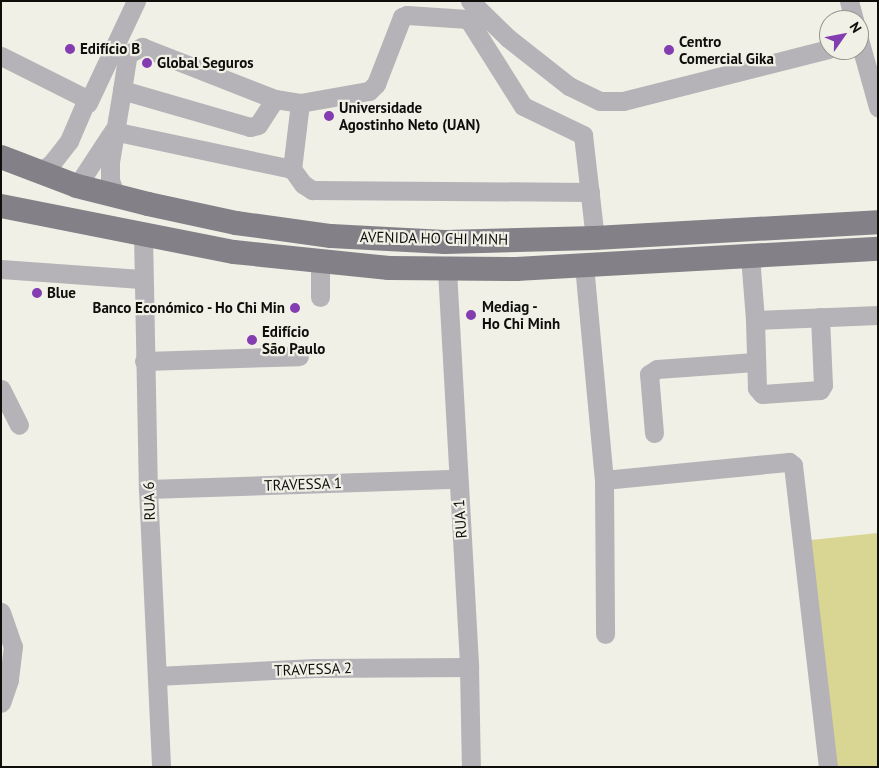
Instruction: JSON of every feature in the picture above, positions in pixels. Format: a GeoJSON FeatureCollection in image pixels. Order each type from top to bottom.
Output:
{"type":"FeatureCollection","features":[{"type":"Feature","properties":{"kind":"main road","name":"AVENIDA HO CHI MINH"},"geometry":{"type":"LineString","coordinates":[[1,157],[73,184],[116,196],[236,223],[331,236],[445,242],[595,238],[878,222]]}},
{"type":"Feature","properties":{"kind":"main road","name":"AVENIDA HO CHI MINH"},"geometry":{"type":"LineString","coordinates":[[1,206],[267,257],[447,270],[584,265],[878,249]]}},
{"type":"Feature","properties":{"kind":"street"},"geometry":{"type":"LineString","coordinates":[[39,172],[51,164],[69,141],[136,1]]}},
{"type":"Feature","properties":{"kind":"street"},"geometry":{"type":"LineString","coordinates":[[470,1],[508,38],[569,86],[600,102],[623,101],[819,52]]}},
{"type":"Feature","properties":{"kind":"street"},"geometry":{"type":"LineString","coordinates":[[116,196],[110,180],[113,131],[128,54],[142,47],[276,99],[300,103],[369,91],[376,84],[402,18],[407,15],[468,19],[523,106],[583,135],[595,238]]}},
{"type":"Feature","properties":{"kind":"street"},"geometry":{"type":"LineString","coordinates":[[1,56],[83,95],[88,103]]}},
{"type":"Feature","properties":{"kind":"street"},"geometry":{"type":"LineString","coordinates":[[865,60],[878,107]]}},
{"type":"Feature","properties":{"kind":"street"},"geometry":{"type":"LineString","coordinates":[[122,90],[250,127],[258,125],[276,99]]}},
{"type":"Feature","properties":{"kind":"street"},"geometry":{"type":"LineString","coordinates":[[292,169],[300,103]]}},
{"type":"Feature","properties":{"kind":"street"},"geometry":{"type":"LineString","coordinates":[[113,131],[292,169],[303,184],[312,190],[590,192]]}},
{"type":"Feature","properties":{"kind":"street"},"geometry":{"type":"LineString","coordinates":[[73,184],[113,131]]}},
{"type":"Feature","properties":{"kind":"street"},"geometry":{"type":"LineString","coordinates":[[69,141],[73,184]]}},
{"type":"Feature","properties":{"kind":"street","name":"RUA 6"},"geometry":{"type":"LineString","coordinates":[[143,234],[142,279],[148,489],[161,767]]}},
{"type":"Feature","properties":{"kind":"street"},"geometry":{"type":"LineString","coordinates":[[750,256],[755,320],[757,388],[762,394],[820,390],[823,385],[820,317]]}},
{"type":"Feature","properties":{"kind":"street"},"geometry":{"type":"LineString","coordinates":[[320,261],[320,297]]}},
{"type":"Feature","properties":{"kind":"street"},"geometry":{"type":"LineString","coordinates":[[584,265],[604,480],[605,634]]}},
{"type":"Feature","properties":{"kind":"street"},"geometry":{"type":"LineString","coordinates":[[1,269],[142,279]]}},
{"type":"Feature","properties":{"kind":"street","name":"RUA 1"},"geometry":{"type":"LineString","coordinates":[[447,270],[469,667],[471,767]]}},
{"type":"Feature","properties":{"kind":"street"},"geometry":{"type":"LineString","coordinates":[[755,320],[878,315]]}},
{"type":"Feature","properties":{"kind":"street"},"geometry":{"type":"LineString","coordinates":[[144,361],[299,356]]}},
{"type":"Feature","properties":{"kind":"street"},"geometry":{"type":"LineString","coordinates":[[654,433],[649,374],[657,369],[755,362]]}},
{"type":"Feature","properties":{"kind":"street"},"geometry":{"type":"LineString","coordinates":[[1,389],[19,425]]}},
{"type":"Feature","properties":{"kind":"street"},"geometry":{"type":"LineString","coordinates":[[604,480],[790,462],[793,465],[828,767]]}},
{"type":"Feature","properties":{"kind":"street","name":"TRAVESSA 1"},"geometry":{"type":"LineString","coordinates":[[148,489],[458,479]]}},
{"type":"Feature","properties":{"kind":"street"},"geometry":{"type":"LineString","coordinates":[[1,612],[13,646],[9,680],[1,703]]}},
{"type":"Feature","properties":{"kind":"street","name":"TRAVESSA 2"},"geometry":{"type":"LineString","coordinates":[[157,676],[314,668],[469,667]]}},
{"type":"Feature","properties":{"kind":"shaded area"},"geometry":{"type":"Polygon","coordinates":[[[878,533],[878,767],[836,767],[811,540],[878,533]]]}},
{"type":"Feature","properties":{"kind":"place","name":"Edifício B"},"geometry":{"type":"Point","coordinates":[70,49]}},
{"type":"Feature","properties":{"kind":"place","name":"Centro Comercial Gika"},"geometry":{"type":"Point","coordinates":[669,50]}},
{"type":"Feature","properties":{"kind":"place","name":"Global Seguros"},"geometry":{"type":"Point","coordinates":[147,63]}},
{"type":"Feature","properties":{"kind":"place","name":"Universidade Agostinho Neto (UAN)"},"geometry":{"type":"Point","coordinates":[329,116]}},
{"type":"Feature","properties":{"kind":"place","name":"Blue"},"geometry":{"type":"Point","coordinates":[37,293]}},
{"type":"Feature","properties":{"kind":"place","name":"Banco Económico - Ho Chi Min"},"geometry":{"type":"Point","coordinates":[295,308]}},
{"type":"Feature","properties":{"kind":"place","name":"Mediag - Ho Chi Minh"},"geometry":{"type":"Point","coordinates":[471,315]}},
{"type":"Feature","properties":{"kind":"place","name":"Edifício São Paulo"},"geometry":{"type":"Point","coordinates":[252,340]}}]}
